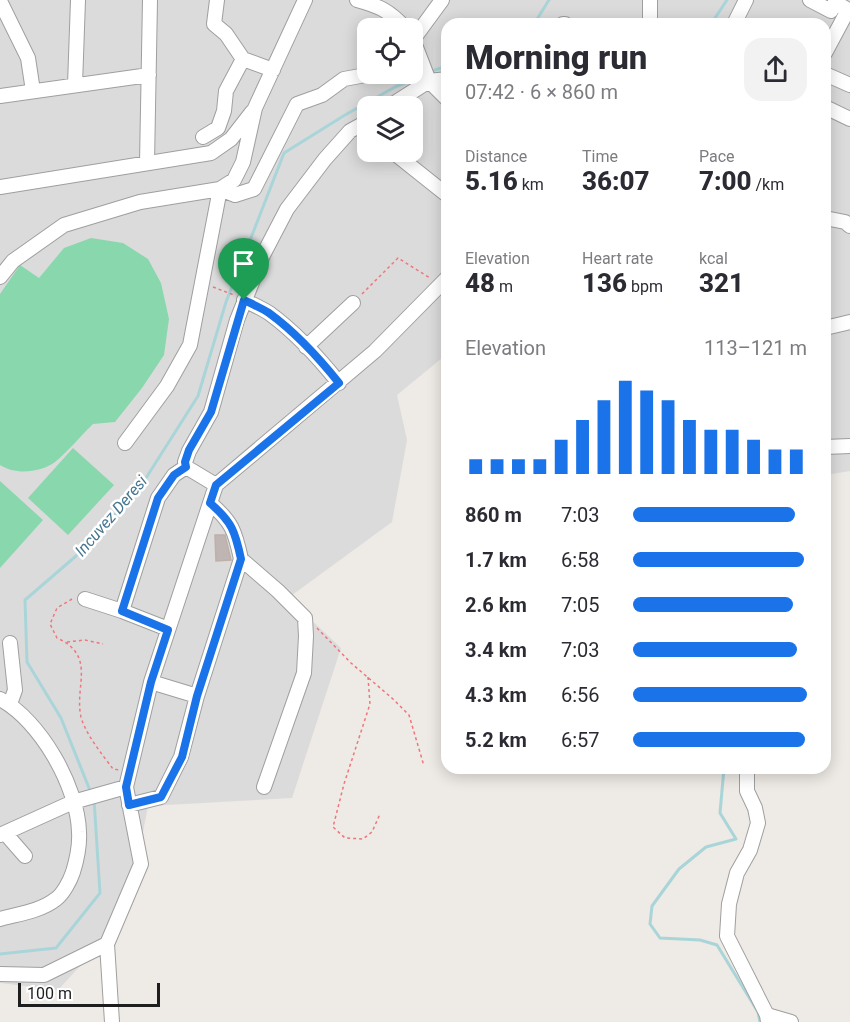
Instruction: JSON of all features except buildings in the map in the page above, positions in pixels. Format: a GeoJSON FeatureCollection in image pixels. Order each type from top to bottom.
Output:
{"type":"FeatureCollection","features":[{"type":"Feature","properties":{"kind":"street"},"geometry":{"type":"LineString","coordinates":[[75,85],[78,0]]}},
{"type":"Feature","properties":{"kind":"street"},"geometry":{"type":"LineString","coordinates":[[147,162],[150,0]]}},
{"type":"Feature","properties":{"kind":"street"},"geometry":{"type":"LineString","coordinates":[[217,0],[214,24],[226,34],[243,59],[273,70]]}},
{"type":"Feature","properties":{"kind":"street"},"geometry":{"type":"LineString","coordinates":[[0,187],[211,153],[231,139],[255,108],[306,0]]}},
{"type":"Feature","properties":{"kind":"street"},"geometry":{"type":"LineString","coordinates":[[357,0],[374,5],[393,14],[396,18]]}},
{"type":"Feature","properties":{"kind":"street"},"geometry":{"type":"LineString","coordinates":[[423,22],[442,0]]}},
{"type":"Feature","properties":{"kind":"street"},"geometry":{"type":"LineString","coordinates":[[650,0],[650,18]]}},
{"type":"Feature","properties":{"kind":"street"},"geometry":{"type":"LineString","coordinates":[[737,18],[746,0]]}},
{"type":"Feature","properties":{"kind":"street"},"geometry":{"type":"LineString","coordinates":[[810,0],[841,9],[831,36]]}},
{"type":"Feature","properties":{"kind":"street"},"geometry":{"type":"LineString","coordinates":[[0,1],[27,58],[33,91]]}},
{"type":"Feature","properties":{"kind":"street"},"geometry":{"type":"LineString","coordinates":[[203,137],[218,128],[224,111],[226,92],[243,59]]}},
{"type":"Feature","properties":{"kind":"street"},"geometry":{"type":"LineString","coordinates":[[423,63],[429,81],[441,93]]}},
{"type":"Feature","properties":{"kind":"street"},"geometry":{"type":"LineString","coordinates":[[0,96],[149,75]]}},
{"type":"Feature","properties":{"kind":"street"},"geometry":{"type":"LineString","coordinates":[[220,189],[235,195],[254,189],[297,104],[322,95],[344,79],[357,77]]}},
{"type":"Feature","properties":{"kind":"street"},"geometry":{"type":"LineString","coordinates":[[831,77],[850,85]]}},
{"type":"Feature","properties":{"kind":"street"},"geometry":{"type":"LineString","coordinates":[[406,96],[429,81],[441,80]]}},
{"type":"Feature","properties":{"kind":"street"},"geometry":{"type":"LineString","coordinates":[[0,277],[13,261],[64,225],[140,202],[220,189],[234,180],[243,162],[255,108]]}},
{"type":"Feature","properties":{"kind":"street"},"geometry":{"type":"LineString","coordinates":[[831,110],[850,119]]}},
{"type":"Feature","properties":{"kind":"street"},"geometry":{"type":"LineString","coordinates":[[186,467],[185,462],[189,450],[211,412],[241,299],[262,255],[287,209],[325,159],[350,131],[357,127]]}},
{"type":"Feature","properties":{"kind":"street"},"geometry":{"type":"LineString","coordinates":[[406,162],[441,190]]}},
{"type":"Feature","properties":{"kind":"street"},"geometry":{"type":"LineString","coordinates":[[124,443],[167,386],[189,345],[220,189]]}},
{"type":"Feature","properties":{"kind":"street"},"geometry":{"type":"LineString","coordinates":[[831,219],[845,222],[850,226]]}},
{"type":"Feature","properties":{"kind":"street"},"geometry":{"type":"LineString","coordinates":[[112,1022],[107,945],[141,864],[126,787],[151,682],[216,485],[375,351],[441,285]]}},
{"type":"Feature","properties":{"kind":"street"},"geometry":{"type":"LineString","coordinates":[[241,299],[268,312],[306,347],[339,383]]}},
{"type":"Feature","properties":{"kind":"street"},"geometry":{"type":"LineString","coordinates":[[306,347],[353,303]]}},
{"type":"Feature","properties":{"kind":"street"},"geometry":{"type":"LineString","coordinates":[[831,327],[850,322]]}},
{"type":"Feature","properties":{"kind":"street"},"geometry":{"type":"LineString","coordinates":[[831,447],[850,446]]}},
{"type":"Feature","properties":{"kind":"street"},"geometry":{"type":"LineString","coordinates":[[186,467],[216,485]]}},
{"type":"Feature","properties":{"kind":"street"},"geometry":{"type":"LineString","coordinates":[[122,611],[158,498],[174,475],[186,467]]}},
{"type":"Feature","properties":{"kind":"street"},"geometry":{"type":"LineString","coordinates":[[129,805],[161,797],[182,757],[197,696],[241,559],[228,518],[210,503]]}},
{"type":"Feature","properties":{"kind":"street"},"geometry":{"type":"LineString","coordinates":[[241,559],[278,591],[304,618],[306,636],[304,673],[264,788]]}},
{"type":"Feature","properties":{"kind":"street"},"geometry":{"type":"LineString","coordinates":[[85,599],[168,630]]}},
{"type":"Feature","properties":{"kind":"street"},"geometry":{"type":"LineString","coordinates":[[0,919],[30,911],[57,899],[70,880],[79,854],[79,830],[74,802],[57,762],[26,719],[5,702],[15,690],[10,643]]}},
{"type":"Feature","properties":{"kind":"street"},"geometry":{"type":"LineString","coordinates":[[151,682],[197,696]]}},
{"type":"Feature","properties":{"kind":"street"},"geometry":{"type":"LineString","coordinates":[[747,774],[747,791],[755,808],[758,823],[753,843],[737,873],[729,904],[727,936],[768,1018],[791,1022]]}},
{"type":"Feature","properties":{"kind":"street"},"geometry":{"type":"LineString","coordinates":[[25,856],[2,834],[74,802],[126,787]]}},
{"type":"Feature","properties":{"kind":"street"},"geometry":{"type":"LineString","coordinates":[[0,974],[44,975],[107,945]]}},
{"type":"Feature","properties":{"kind":"path"},"geometry":{"type":"LineString","coordinates":[[353,303],[398,258],[441,280]]}},
{"type":"Feature","properties":{"kind":"path"},"geometry":{"type":"LineString","coordinates":[[212,286],[241,299]]}},
{"type":"Feature","properties":{"kind":"path"},"geometry":{"type":"LineString","coordinates":[[85,599],[70,599],[57,609],[50,624],[57,638],[66,642],[78,654],[81,668],[81,716],[90,735],[113,769],[129,772]]}},
{"type":"Feature","properties":{"kind":"path"},"geometry":{"type":"LineString","coordinates":[[304,618],[409,715],[424,766]]}},
{"type":"Feature","properties":{"kind":"path"},"geometry":{"type":"LineString","coordinates":[[66,642],[85,640],[104,644]]}},
{"type":"Feature","properties":{"kind":"path"},"geometry":{"type":"LineString","coordinates":[[368,678],[370,704],[344,784],[333,827],[345,838],[363,839],[372,832],[380,814]]}},
{"type":"Feature","properties":{"kind":"shaded area"},"geometry":{"type":"Polygon","coordinates":[[[0,0],[850,0],[850,471],[831,474],[831,18],[441,18],[441,359],[397,395],[407,440],[392,522],[288,598],[341,648],[292,798],[148,806],[127,915],[58,990],[0,983],[0,0]]]}},
{"type":"Feature","properties":{"kind":"green space"},"geometry":{"type":"Polygon","coordinates":[[[91,238],[123,243],[148,259],[161,283],[169,319],[164,355],[115,422],[93,424],[55,462],[42,469],[20,471],[6,468],[0,465],[0,294],[20,265],[39,278],[64,248],[91,238]]]}},
{"type":"Feature","properties":{"kind":"green space"},"geometry":{"type":"Polygon","coordinates":[[[73,448],[114,485],[68,535],[28,498],[73,448]]]}},
{"type":"Feature","properties":{"kind":"green space"},"geometry":{"type":"Polygon","coordinates":[[[0,481],[43,520],[0,568],[0,481]]]}},
{"type":"Feature","properties":{"kind":"waterway","name":"Incuvez Deresi"},"geometry":{"type":"LineString","coordinates":[[538,18],[549,0]]}},
{"type":"Feature","properties":{"kind":"waterway"},"geometry":{"type":"LineString","coordinates":[[715,18],[727,0]]}},
{"type":"Feature","properties":{"kind":"waterway","name":"Incuvez Deresi"},"geometry":{"type":"LineString","coordinates":[[429,72],[441,68]]}},
{"type":"Feature","properties":{"kind":"waterway","name":"Incuvez Deresi"},"geometry":{"type":"LineString","coordinates":[[91,793],[61,718],[27,662],[25,600],[76,556],[139,489],[198,396],[226,302],[284,153],[345,115],[402,84]]}},
{"type":"Feature","properties":{"kind":"waterway"},"geometry":{"type":"LineString","coordinates":[[723,774],[720,813],[736,839],[706,847],[679,869],[652,906],[650,924],[660,938],[700,940],[717,945],[758,1012],[760,1022]]}},
{"type":"Feature","properties":{"kind":"waterway","name":"Incuvez Deresi"},"geometry":{"type":"LineString","coordinates":[[0,954],[56,948],[100,893],[94,799]]}},
{"type":"Feature","properties":{"kind":"route"},"geometry":{"type":"LineString","coordinates":[[244,300],[268,312],[324,365],[339,383],[216,485],[210,503],[228,518],[241,559],[197,696],[182,757],[161,797],[129,805],[126,787],[151,682],[168,630],[122,611],[158,498],[174,475],[186,467],[185,462],[189,450],[211,412],[244,300]]}}]}
